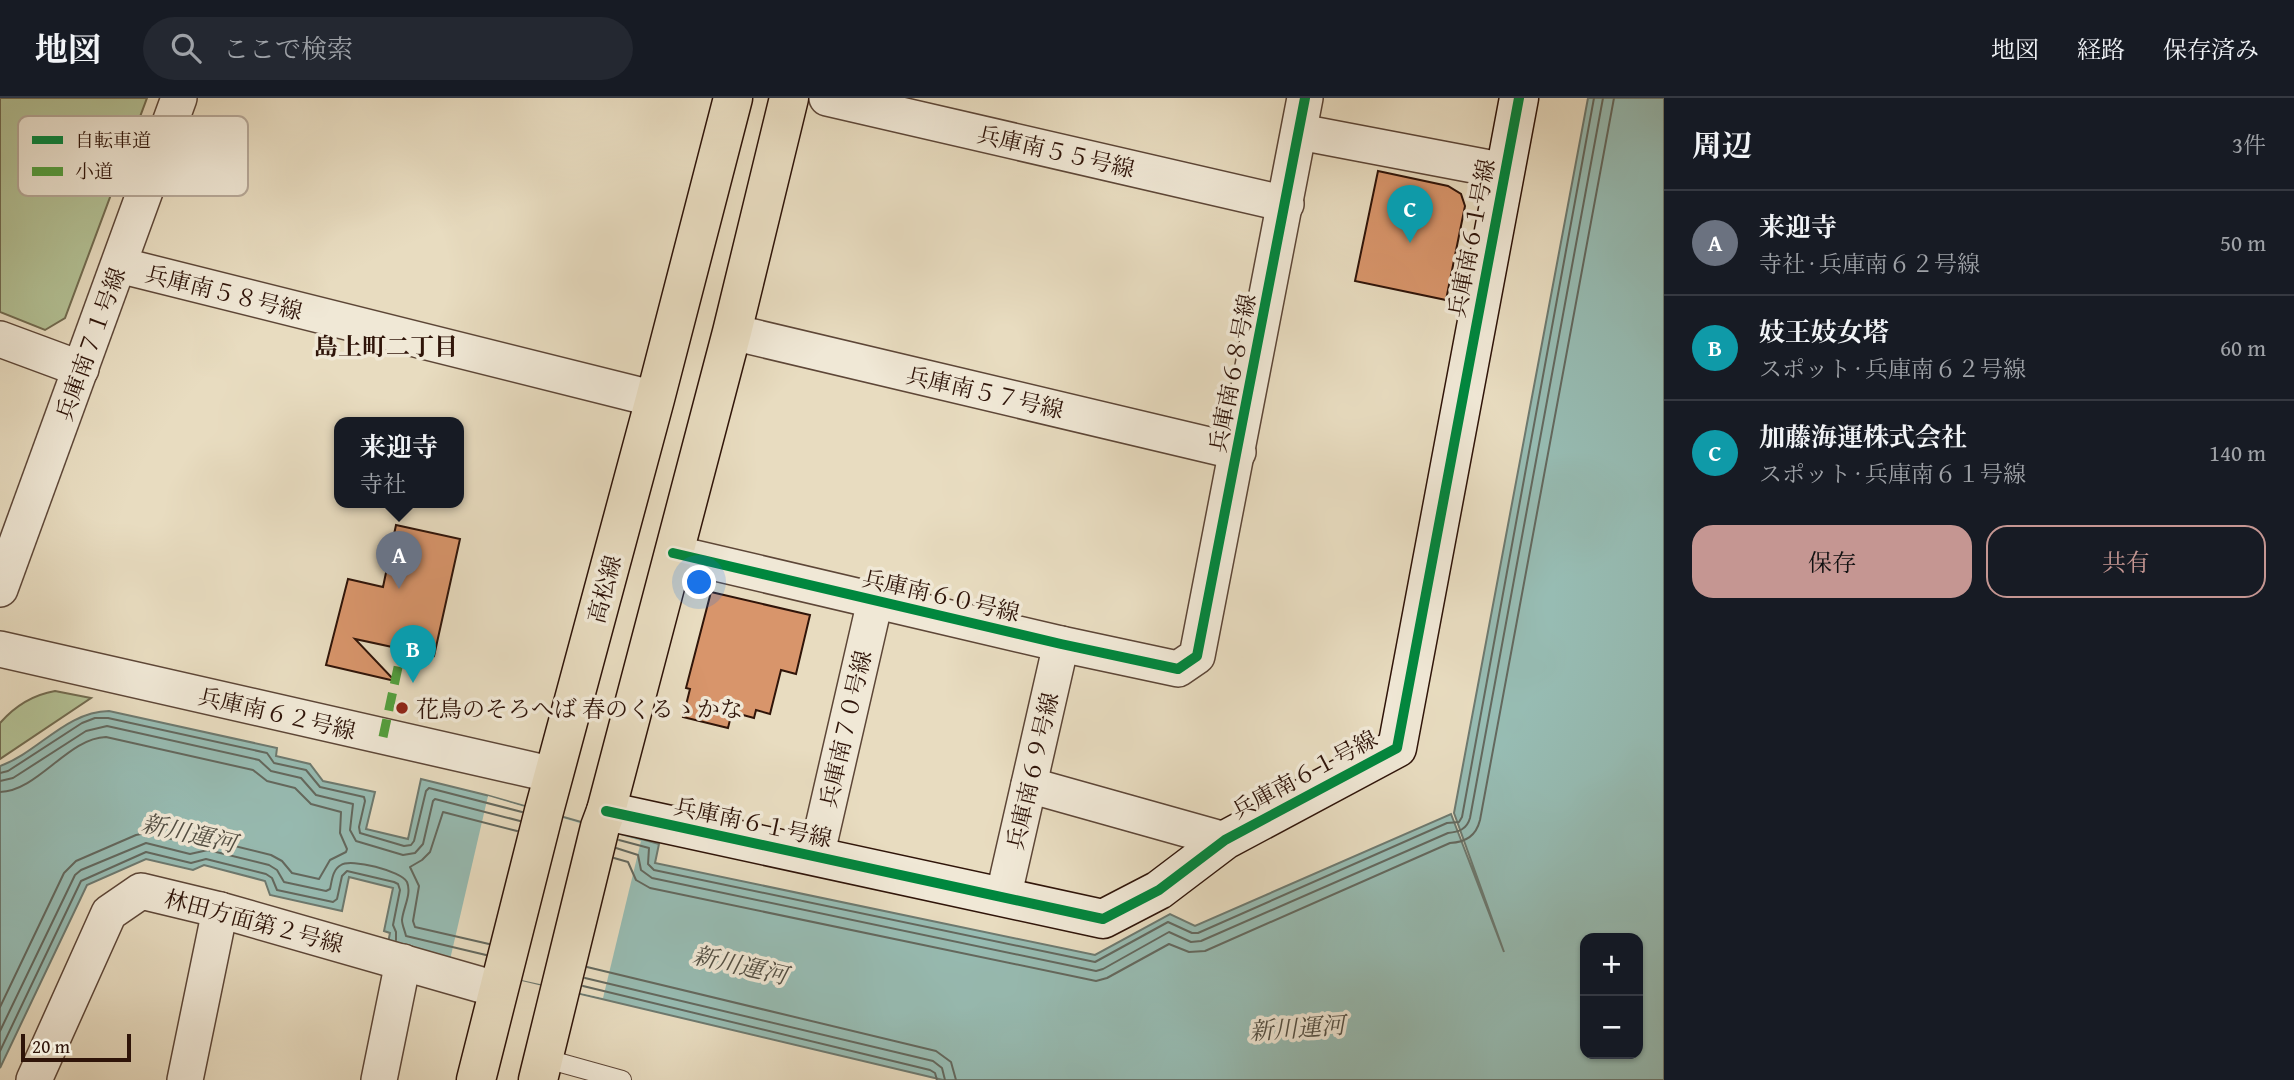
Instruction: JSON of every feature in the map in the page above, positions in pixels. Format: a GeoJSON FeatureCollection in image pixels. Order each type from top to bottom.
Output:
{"type":"FeatureCollection","features":[{"type":"Feature","properties":{"kind":"main road","name":"高松線"},"geometry":{"type":"LineString","coordinates":[[476,1080],[733,98]]}},
{"type":"Feature","properties":{"kind":"main road"},"geometry":{"type":"LineString","coordinates":[[540,1069],[732,332],[789,98]]}},
{"type":"Feature","properties":{"kind":"street","name":"兵庫南７１号線"},"geometry":{"type":"LineString","coordinates":[[173,116],[179,98]]}},
{"type":"Feature","properties":{"kind":"street","name":"兵庫南５５号線"},"geometry":{"type":"LineString","coordinates":[[827,98],[1286,204]]}},
{"type":"Feature","properties":{"kind":"street","name":"兵庫南６８号線"},"geometry":{"type":"LineString","coordinates":[[1197,656],[1306,98]]}},
{"type":"Feature","properties":{"kind":"street","name":"兵庫南６１号線"},"geometry":{"type":"LineString","coordinates":[[603,819],[816,857],[1103,919],[1159,890],[1225,840],[1396,748],[1519,98]]}},
{"type":"Feature","properties":{"kind":"street"},"geometry":{"type":"LineString","coordinates":[[1300,132],[1505,171]]}},
{"type":"Feature","properties":{"kind":"street","name":"兵庫南７１号線"},"geometry":{"type":"LineString","coordinates":[[0,589],[144,196]]}},
{"type":"Feature","properties":{"kind":"street","name":"兵庫南５８号線"},"geometry":{"type":"LineString","coordinates":[[119,265],[656,399]]}},
{"type":"Feature","properties":{"kind":"street","name":"兵庫南５７号線"},"geometry":{"type":"LineString","coordinates":[[732,332],[1238,452]]}},
{"type":"Feature","properties":{"kind":"street"},"geometry":{"type":"LineString","coordinates":[[0,339],[81,369]]}},
{"type":"Feature","properties":{"kind":"street","name":"兵庫南６０号線"},"geometry":{"type":"LineString","coordinates":[[673,553],[1178,669],[1197,656]]}},
{"type":"Feature","properties":{"kind":"street","name":"兵庫南７０号線"},"geometry":{"type":"LineString","coordinates":[[816,857],[875,601]]}},
{"type":"Feature","properties":{"kind":"street","name":"兵庫南６９号線"},"geometry":{"type":"LineString","coordinates":[[1003,898],[1061,644]]}},
{"type":"Feature","properties":{"kind":"street","name":"兵庫南６２号線"},"geometry":{"type":"LineString","coordinates":[[0,649],[549,793]]}},
{"type":"Feature","properties":{"kind":"street"},"geometry":{"type":"LineString","coordinates":[[1029,785],[1225,840]]}},
{"type":"Feature","properties":{"kind":"street","name":"林田方面第２号線"},"geometry":{"type":"LineString","coordinates":[[34,1080],[109,913],[141,891],[220,910],[403,962],[501,983]]}},
{"type":"Feature","properties":{"kind":"street"},"geometry":{"type":"LineString","coordinates":[[185,1080],[220,910]]}},
{"type":"Feature","properties":{"kind":"street"},"geometry":{"type":"LineString","coordinates":[[379,1080],[403,962]]}},
{"type":"Feature","properties":{"kind":"lane"},"geometry":{"type":"LineString","coordinates":[[540,1069],[622,1080]]}},
{"type":"Feature","properties":{"kind":"green space"},"geometry":{"type":"Polygon","coordinates":[[[0,98],[147,98],[140,116],[18,116],[18,196],[110,196],[65,318],[45,330],[0,312],[0,98]]]}},
{"type":"Feature","properties":{"kind":"green space"},"geometry":{"type":"Polygon","coordinates":[[[55,691],[91,698],[0,759],[0,723],[24,702],[55,691]]]}},
{"type":"Feature","properties":{"kind":"water","name":"新川運河"},"geometry":{"type":"Polygon","coordinates":[[[1588,98],[1664,98],[1664,1080],[943,1080],[387,948],[390,933],[384,931],[393,888],[349,877],[342,911],[270,895],[265,881],[204,865],[193,870],[146,859],[87,885],[0,1068],[0,766],[27,752],[65,725],[93,713],[109,711],[277,748],[276,756],[310,764],[323,781],[375,792],[366,829],[408,839],[421,779],[659,844],[655,863],[1095,955],[1170,914],[1195,926],[1451,814],[1504,952],[1454,813],[1588,98]]]}},
{"type":"Feature","properties":{"kind":"pier"},"geometry":{"type":"Polygon","coordinates":[[[488,796],[641,841],[603,998],[449,964],[488,796]]]}},
{"type":"Feature","properties":{"kind":"building"},"geometry":{"type":"Polygon","coordinates":[[[1378,171],[1448,186],[1461,194],[1465,206],[1446,300],[1355,281],[1378,171]]]}},
{"type":"Feature","properties":{"kind":"building"},"geometry":{"type":"Polygon","coordinates":[[[396,525],[460,539],[434,656],[355,639],[395,681],[326,665],[348,579],[383,587],[396,525]]]}},
{"type":"Feature","properties":{"kind":"building"},"geometry":{"type":"Polygon","coordinates":[[[711,592],[810,615],[796,674],[781,670],[770,714],[756,710],[754,718],[732,712],[728,728],[683,717],[690,689],[686,688],[711,592]]]}},
{"type":"Feature","properties":{"kind":"marked path"},"geometry":{"type":"LineString","coordinates":[[383,737],[403,644]]}},
{"type":"Feature","properties":{"kind":"cycle path"},"geometry":{"type":"LineString","coordinates":[[673,553],[1178,669],[1197,656],[1305,98]]}},
{"type":"Feature","properties":{"kind":"cycle path"},"geometry":{"type":"LineString","coordinates":[[606,811],[1103,919],[1159,890],[1225,840],[1397,748],[1519,98]]}},
{"type":"Feature","properties":{"kind":"place","name":"加藤海運株式会社"},"geometry":{"type":"Point","coordinates":[1410,243]}},
{"type":"Feature","properties":{"kind":"place","name":"来迎寺"},"geometry":{"type":"Point","coordinates":[399,589]}},
{"type":"Feature","properties":{"kind":"place","name":"妓王妓女塔"},"geometry":{"type":"Point","coordinates":[413,683]}},
{"type":"Feature","properties":{"kind":"place","name":"花鳥のそろへば 春のくるゝかな"},"geometry":{"type":"Point","coordinates":[402,708]}},
{"type":"Feature","properties":{"kind":"district","name":"島上町二丁目"},"geometry":{"type":"Point","coordinates":[386,346]}}]}
